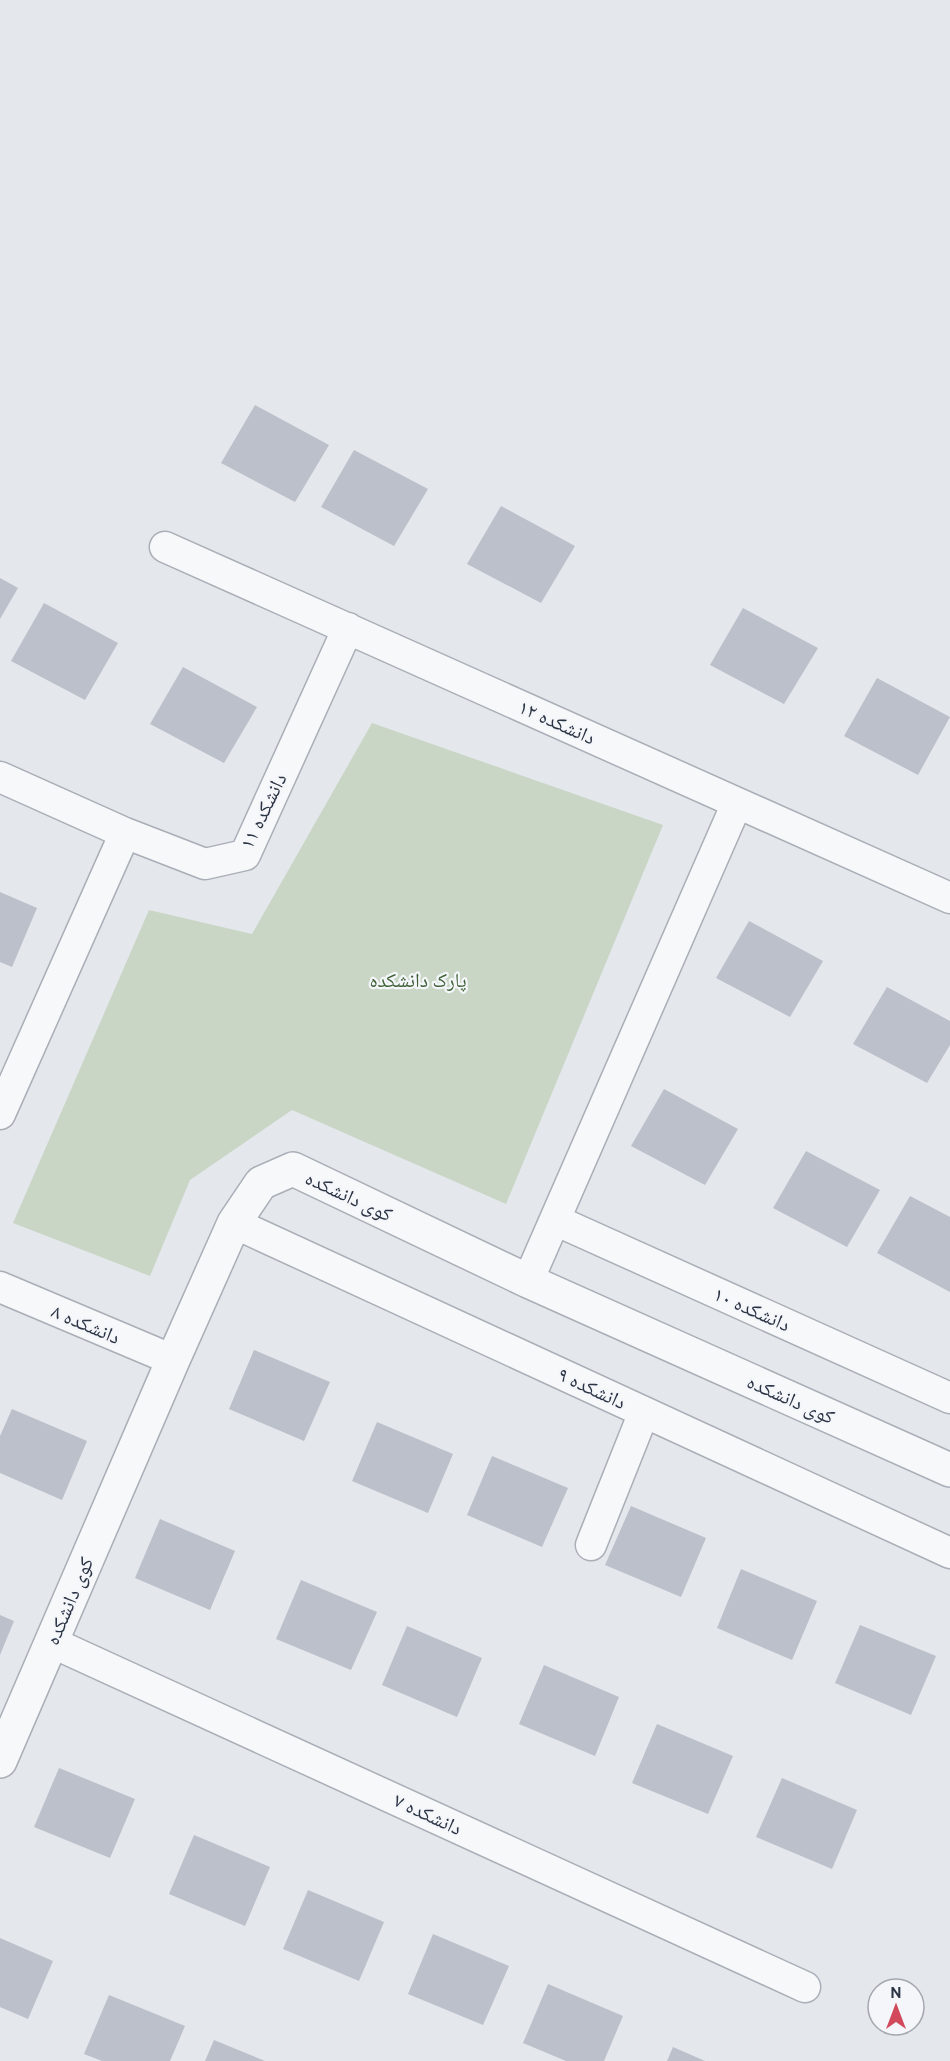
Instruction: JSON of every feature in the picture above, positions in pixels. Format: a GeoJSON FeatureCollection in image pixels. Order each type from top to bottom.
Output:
{"type":"FeatureCollection","features":[{"type":"Feature","properties":{"kind":"street","name":"دانشکده ۱۲"},"geometry":{"type":"LineString","coordinates":[[165,547],[950,898]]}},
{"type":"Feature","properties":{"kind":"street","name":"دانشکده ۱۱"},"geometry":{"type":"LineString","coordinates":[[0,777],[125,833],[206,864],[245,855],[348,628]]}},
{"type":"Feature","properties":{"kind":"street"},"geometry":{"type":"LineString","coordinates":[[528,1281],[737,803]]}},
{"type":"Feature","properties":{"kind":"street"},"geometry":{"type":"LineString","coordinates":[[0,1114],[125,833]]}},
{"type":"Feature","properties":{"kind":"street","name":"کوی دانشکده"},"geometry":{"type":"LineString","coordinates":[[0,1761],[172,1360],[234,1223],[261,1183],[293,1169],[528,1281],[950,1470]]}},
{"type":"Feature","properties":{"kind":"street","name":"دانشکده ۱۰"},"geometry":{"type":"LineString","coordinates":[[555,1220],[950,1398]]}},
{"type":"Feature","properties":{"kind":"street","name":"دانشکده ۹"},"geometry":{"type":"LineString","coordinates":[[234,1223],[950,1553]]}},
{"type":"Feature","properties":{"kind":"street","name":"دانشکده ۸"},"geometry":{"type":"LineString","coordinates":[[0,1287],[172,1360]]}},
{"type":"Feature","properties":{"kind":"street"},"geometry":{"type":"LineString","coordinates":[[591,1545],[644,1412]]}},
{"type":"Feature","properties":{"kind":"street","name":"دانشکده ۷"},"geometry":{"type":"LineString","coordinates":[[51,1642],[805,1987]]}},
{"type":"Feature","properties":{"kind":"green space","name":"پارک دانشکده"},"geometry":{"type":"Polygon","coordinates":[[[372,723],[663,825],[506,1204],[292,1110],[190,1180],[150,1276],[13,1223],[149,910],[252,934],[372,723]]]}},
{"type":"Feature","properties":{"kind":"building"},"geometry":{"type":"Polygon","coordinates":[[[255,405],[329,445],[295,502],[221,463],[255,405]]]}},
{"type":"Feature","properties":{"kind":"building"},"geometry":{"type":"Polygon","coordinates":[[[354,450],[428,489],[394,546],[321,507],[354,450]]]}},
{"type":"Feature","properties":{"kind":"building"},"geometry":{"type":"Polygon","coordinates":[[[501,506],[575,546],[541,603],[467,564],[501,506]]]}},
{"type":"Feature","properties":{"kind":"building"},"geometry":{"type":"Polygon","coordinates":[[[0,578],[18,588],[0,619],[0,578]]]}},
{"type":"Feature","properties":{"kind":"building"},"geometry":{"type":"Polygon","coordinates":[[[44,603],[118,643],[85,700],[11,661],[44,603]]]}},
{"type":"Feature","properties":{"kind":"building"},"geometry":{"type":"Polygon","coordinates":[[[743,608],[818,648],[784,704],[710,665],[743,608]]]}},
{"type":"Feature","properties":{"kind":"building"},"geometry":{"type":"Polygon","coordinates":[[[183,667],[257,707],[224,763],[150,724],[183,667]]]}},
{"type":"Feature","properties":{"kind":"building"},"geometry":{"type":"Polygon","coordinates":[[[877,678],[950,717],[918,775],[844,736],[877,678]]]}},
{"type":"Feature","properties":{"kind":"building"},"geometry":{"type":"Polygon","coordinates":[[[0,892],[37,908],[12,967],[0,962],[0,892]]]}},
{"type":"Feature","properties":{"kind":"building"},"geometry":{"type":"Polygon","coordinates":[[[749,921],[823,961],[790,1017],[716,978],[749,921]]]}},
{"type":"Feature","properties":{"kind":"building"},"geometry":{"type":"Polygon","coordinates":[[[887,987],[950,1021],[950,1045],[927,1083],[853,1044],[887,987]]]}},
{"type":"Feature","properties":{"kind":"building"},"geometry":{"type":"Polygon","coordinates":[[[664,1089],[738,1129],[705,1185],[631,1146],[664,1089]]]}},
{"type":"Feature","properties":{"kind":"building"},"geometry":{"type":"Polygon","coordinates":[[[806,1151],[880,1190],[847,1247],[773,1208],[806,1151]]]}},
{"type":"Feature","properties":{"kind":"building"},"geometry":{"type":"Polygon","coordinates":[[[910,1196],[950,1217],[950,1292],[877,1253],[910,1196]]]}},
{"type":"Feature","properties":{"kind":"building"},"geometry":{"type":"Polygon","coordinates":[[[254,1350],[330,1382],[304,1441],[229,1409],[254,1350]]]}},
{"type":"Feature","properties":{"kind":"building"},"geometry":{"type":"Polygon","coordinates":[[[12,1409],[87,1441],[62,1500],[0,1473],[0,1436],[12,1409]]]}},
{"type":"Feature","properties":{"kind":"building"},"geometry":{"type":"Polygon","coordinates":[[[377,1422],[453,1454],[428,1513],[352,1481],[377,1422]]]}},
{"type":"Feature","properties":{"kind":"building"},"geometry":{"type":"Polygon","coordinates":[[[492,1456],[568,1488],[542,1547],[467,1515],[492,1456]]]}},
{"type":"Feature","properties":{"kind":"building"},"geometry":{"type":"Polygon","coordinates":[[[631,1506],[706,1538],[681,1597],[605,1565],[631,1506]]]}},
{"type":"Feature","properties":{"kind":"building"},"geometry":{"type":"Polygon","coordinates":[[[160,1519],[235,1551],[210,1610],[135,1578],[160,1519]]]}},
{"type":"Feature","properties":{"kind":"building"},"geometry":{"type":"Polygon","coordinates":[[[741,1569],[817,1601],[792,1660],[717,1628],[741,1569]]]}},
{"type":"Feature","properties":{"kind":"building"},"geometry":{"type":"Polygon","coordinates":[[[301,1580],[377,1612],[351,1670],[276,1639],[301,1580]]]}},
{"type":"Feature","properties":{"kind":"building"},"geometry":{"type":"Polygon","coordinates":[[[0,1615],[14,1621],[0,1655],[0,1615]]]}},
{"type":"Feature","properties":{"kind":"building"},"geometry":{"type":"Polygon","coordinates":[[[860,1625],[936,1656],[911,1715],[835,1683],[860,1625]]]}},
{"type":"Feature","properties":{"kind":"building"},"geometry":{"type":"Polygon","coordinates":[[[407,1626],[482,1658],[457,1717],[382,1685],[407,1626]]]}},
{"type":"Feature","properties":{"kind":"building"},"geometry":{"type":"Polygon","coordinates":[[[544,1665],[619,1697],[595,1756],[519,1724],[544,1665]]]}},
{"type":"Feature","properties":{"kind":"building"},"geometry":{"type":"Polygon","coordinates":[[[657,1724],[733,1756],[708,1814],[632,1783],[657,1724]]]}},
{"type":"Feature","properties":{"kind":"building"},"geometry":{"type":"Polygon","coordinates":[[[59,1768],[135,1799],[110,1858],[34,1827],[59,1768]]]}},
{"type":"Feature","properties":{"kind":"building"},"geometry":{"type":"Polygon","coordinates":[[[782,1778],[857,1810],[832,1869],[756,1837],[782,1778]]]}},
{"type":"Feature","properties":{"kind":"building"},"geometry":{"type":"Polygon","coordinates":[[[194,1835],[270,1867],[245,1926],[169,1894],[194,1835]]]}},
{"type":"Feature","properties":{"kind":"building"},"geometry":{"type":"Polygon","coordinates":[[[308,1890],[384,1922],[359,1981],[283,1949],[308,1890]]]}},
{"type":"Feature","properties":{"kind":"building"},"geometry":{"type":"Polygon","coordinates":[[[433,1934],[509,1966],[483,2025],[408,1994],[433,1934]]]}},
{"type":"Feature","properties":{"kind":"building"},"geometry":{"type":"Polygon","coordinates":[[[0,1938],[53,1961],[28,2019],[0,2007],[0,1938]]]}},
{"type":"Feature","properties":{"kind":"building"},"geometry":{"type":"Polygon","coordinates":[[[548,1984],[623,2016],[604,2061],[566,2061],[523,2043],[548,1984]]]}},
{"type":"Feature","properties":{"kind":"building"},"geometry":{"type":"Polygon","coordinates":[[[109,1995],[185,2026],[170,2061],[102,2061],[84,2054],[109,1995]]]}},
{"type":"Feature","properties":{"kind":"building"},"geometry":{"type":"Polygon","coordinates":[[[214,2040],[265,2061],[205,2061],[214,2040]]]}},
{"type":"Feature","properties":{"kind":"building"},"geometry":{"type":"Polygon","coordinates":[[[673,2047],[705,2061],[667,2061],[673,2047]]]}}]}
